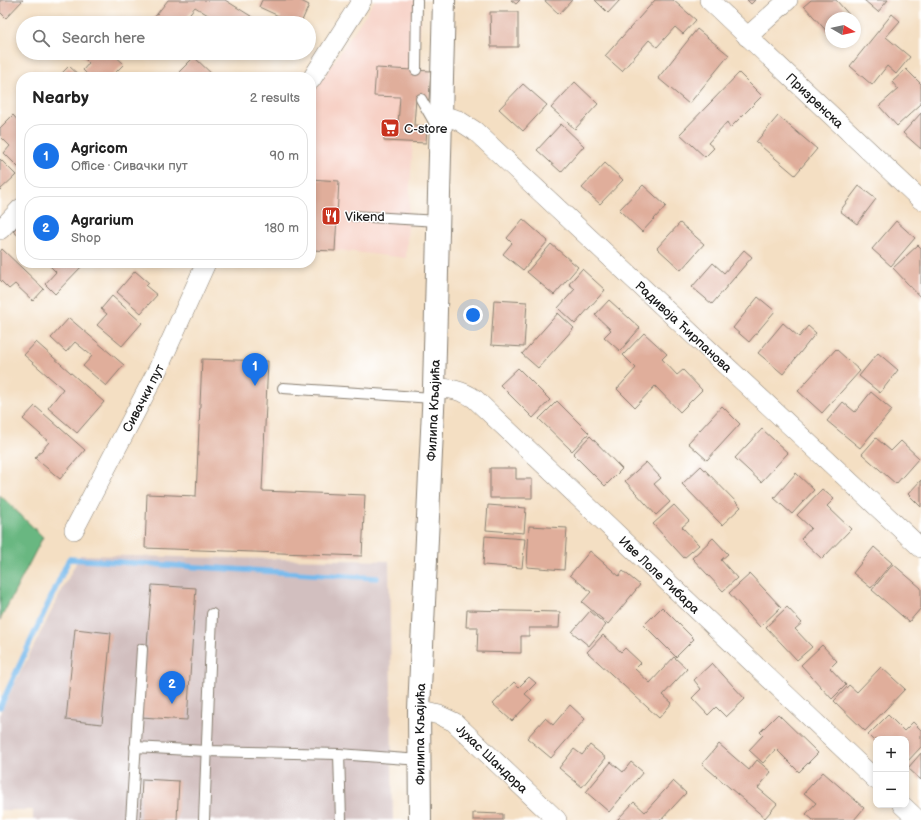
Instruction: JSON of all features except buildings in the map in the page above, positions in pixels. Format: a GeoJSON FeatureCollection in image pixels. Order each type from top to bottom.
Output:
{"type":"FeatureCollection","features":[{"type":"Feature","properties":{"kind":"street"},"geometry":{"type":"LineString","coordinates":[[316,72],[362,0]]}},
{"type":"Feature","properties":{"kind":"street","name":"Филипа Кљајића"},"geometry":{"type":"LineString","coordinates":[[420,820],[419,710],[433,393],[444,0]]}},
{"type":"Feature","properties":{"kind":"street","name":"Призренска"},"geometry":{"type":"LineString","coordinates":[[709,0],[921,200]]}},
{"type":"Feature","properties":{"kind":"street"},"geometry":{"type":"LineString","coordinates":[[747,37],[788,0]]}},
{"type":"Feature","properties":{"kind":"street","name":"Радивоја Ћирпанова"},"geometry":{"type":"LineString","coordinates":[[440,124],[458,120],[475,131],[921,548]]}},
{"type":"Feature","properties":{"kind":"street"},"geometry":{"type":"LineString","coordinates":[[0,230],[16,213]]}},
{"type":"Feature","properties":{"kind":"street","name":"Сивачки пут"},"geometry":{"type":"LineString","coordinates":[[74,530],[157,371],[204,268]]}},
{"type":"Feature","properties":{"kind":"street","name":"Иве Лоле Рибара"},"geometry":{"type":"LineString","coordinates":[[433,393],[458,390],[475,399],[873,777]]}},
{"type":"Feature","properties":{"kind":"street","name":"Јухас Шандора"},"geometry":{"type":"LineString","coordinates":[[419,710],[439,715],[454,722],[557,820]]}},
{"type":"Feature","properties":{"kind":"street"},"geometry":{"type":"LineString","coordinates":[[905,808],[918,820]]}},
{"type":"Feature","properties":{"kind":"lane"},"geometry":{"type":"LineString","coordinates":[[416,0],[416,70]]}},
{"type":"Feature","properties":{"kind":"lane"},"geometry":{"type":"LineString","coordinates":[[421,99],[440,124]]}},
{"type":"Feature","properties":{"kind":"lane"},"geometry":{"type":"LineString","coordinates":[[354,216],[438,221]]}},
{"type":"Feature","properties":{"kind":"lane"},"geometry":{"type":"LineString","coordinates":[[283,388],[433,393]]}},
{"type":"Feature","properties":{"kind":"lane"},"geometry":{"type":"LineString","coordinates":[[204,820],[212,614]]}},
{"type":"Feature","properties":{"kind":"lane"},"geometry":{"type":"LineString","coordinates":[[131,820],[142,649]]}},
{"type":"Feature","properties":{"kind":"lane"},"geometry":{"type":"LineString","coordinates":[[135,747],[206,751],[339,754],[420,760]]}},
{"type":"Feature","properties":{"kind":"lane"},"geometry":{"type":"LineString","coordinates":[[339,754],[341,820]]}},
{"type":"Feature","properties":{"kind":"shaded area"},"geometry":{"type":"Polygon","coordinates":[[[375,0],[421,0],[406,258],[316,248],[316,88],[375,0]]]}},
{"type":"Feature","properties":{"kind":"shaded area"},"geometry":{"type":"Polygon","coordinates":[[[80,555],[389,561],[393,820],[33,820],[33,810],[0,810],[0,713],[80,555]]]}},
{"type":"Feature","properties":{"kind":"green space"},"geometry":{"type":"Polygon","coordinates":[[[0,495],[43,537],[0,620],[0,495]]]}},
{"type":"Feature","properties":{"kind":"waterway"},"geometry":{"type":"LineString","coordinates":[[0,707],[69,559],[377,578]]}},
{"type":"Feature","properties":{"kind":"place","name":"C-store"},"geometry":{"type":"Point","coordinates":[390,128]}},
{"type":"Feature","properties":{"kind":"place","name":"Vikend"},"geometry":{"type":"Point","coordinates":[331,216]}},
{"type":"Feature","properties":{"kind":"place","name":"Agricom"},"geometry":{"type":"Point","coordinates":[255,386]}},
{"type":"Feature","properties":{"kind":"place","name":"Agrarium"},"geometry":{"type":"Point","coordinates":[172,704]}}]}
